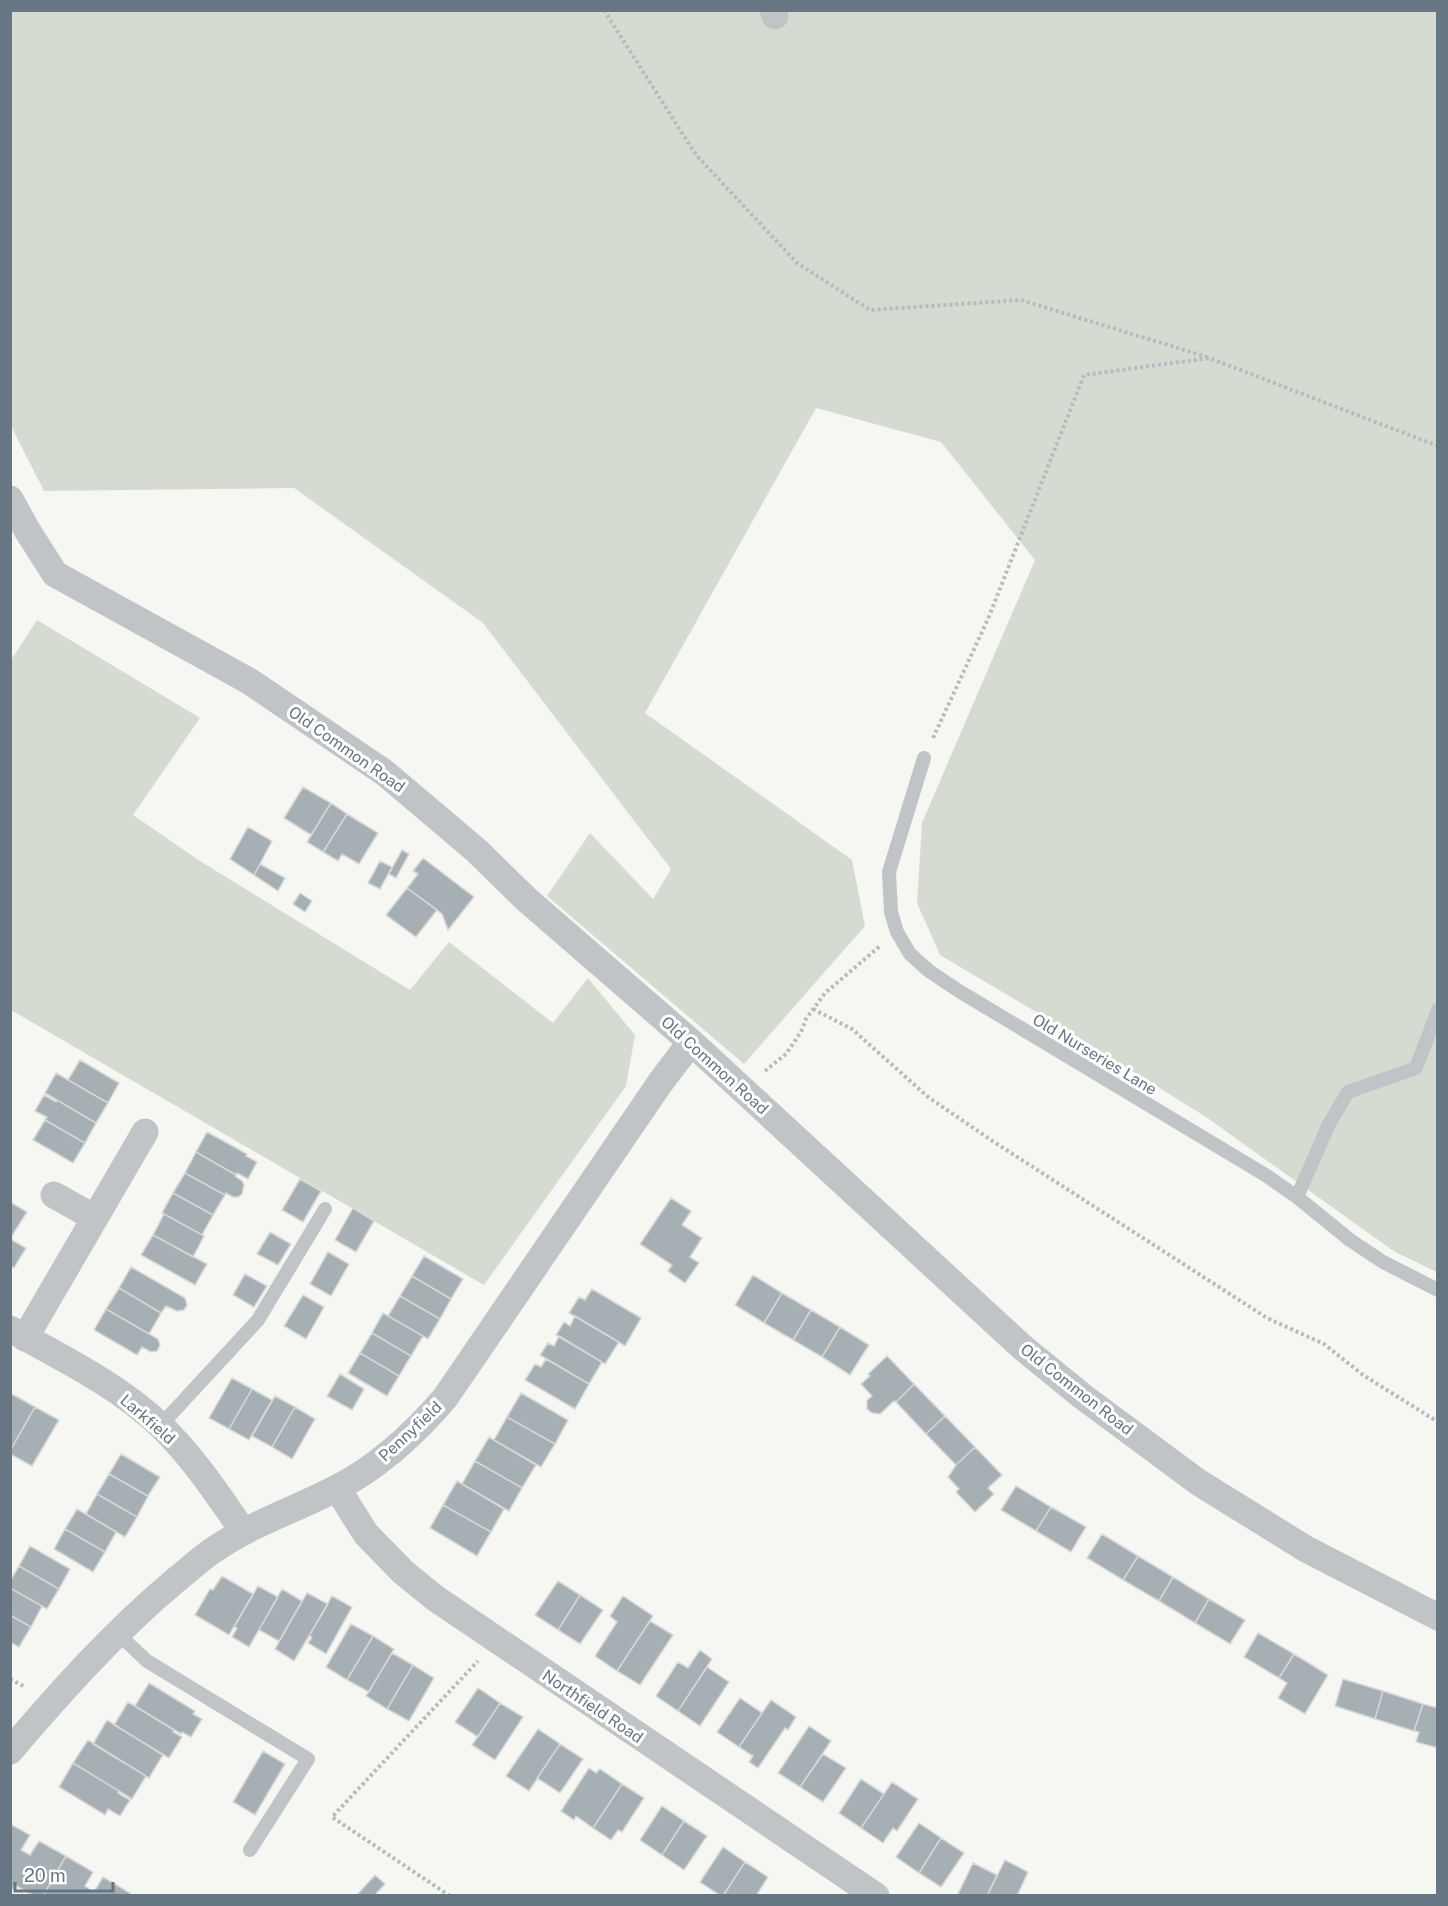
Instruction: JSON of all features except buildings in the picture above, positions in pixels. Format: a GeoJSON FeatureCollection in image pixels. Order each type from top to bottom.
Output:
{"type":"FeatureCollection","features":[{"type":"Feature","properties":{"kind":"street","name":"Old Common Road"},"geometry":{"type":"LineString","coordinates":[[10,499],[55,574],[249,681],[385,773],[691,1042],[1022,1347],[1082,1396],[1208,1488],[1306,1549],[1437,1617]]}},
{"type":"Feature","properties":{"kind":"street","name":"Pennyfield"},"geometry":{"type":"LineString","coordinates":[[10,1751],[51,1703],[117,1633],[212,1550],[243,1531],[337,1488],[364,1472],[394,1450],[421,1425],[445,1398],[660,1083],[691,1042]]}},
{"type":"Feature","properties":{"kind":"street","name":"Larkfield"},"geometry":{"type":"LineString","coordinates":[[145,1132],[95,1218],[17,1340],[107,1384],[160,1426],[183,1449],[243,1531]]}},
{"type":"Feature","properties":{"kind":"street"},"geometry":{"type":"LineString","coordinates":[[54,1195],[95,1218]]}},
{"type":"Feature","properties":{"kind":"street","name":"Northfield Road"},"geometry":{"type":"LineString","coordinates":[[337,1488],[366,1534],[403,1572],[435,1598],[876,1896]]}},
{"type":"Feature","properties":{"kind":"lane","name":"Old Nurseries Lane"},"geometry":{"type":"LineString","coordinates":[[924,758],[889,872],[891,912],[897,932],[910,954],[928,971],[959,991],[1267,1176],[1350,1240],[1383,1262],[1437,1290]]}},
{"type":"Feature","properties":{"kind":"lane"},"geometry":{"type":"LineString","coordinates":[[1297,1197],[1329,1124],[1348,1092],[1416,1068],[1437,1010]]}},
{"type":"Feature","properties":{"kind":"lane"},"geometry":{"type":"LineString","coordinates":[[160,1426],[258,1320],[325,1209]]}},
{"type":"Feature","properties":{"kind":"lane"},"geometry":{"type":"LineString","coordinates":[[117,1633],[147,1661],[308,1758],[250,1850]]}},
{"type":"Feature","properties":{"kind":"path"},"geometry":{"type":"LineString","coordinates":[[604,10],[696,154],[797,263],[870,310],[1021,300],[1209,358],[1437,446]]}},
{"type":"Feature","properties":{"kind":"path"},"geometry":{"type":"LineString","coordinates":[[924,758],[988,619],[1084,375],[1209,358]]}},
{"type":"Feature","properties":{"kind":"path"},"geometry":{"type":"LineString","coordinates":[[740,1088],[786,1054],[801,1032],[806,1019],[825,993],[897,932]]}},
{"type":"Feature","properties":{"kind":"path"},"geometry":{"type":"LineString","coordinates":[[813,1009],[852,1029],[928,1097],[1023,1162],[1267,1318],[1324,1344],[1363,1375],[1437,1422]]}},
{"type":"Feature","properties":{"kind":"path"},"geometry":{"type":"LineString","coordinates":[[450,1896],[332,1817],[497,1641]]}},
{"type":"Feature","properties":{"kind":"shaded area"},"geometry":{"type":"Polygon","coordinates":[[[10,11],[1437,11],[1437,1272],[1395,1252],[1206,1117],[1065,1029],[940,955],[917,903],[922,823],[1035,560],[941,442],[816,408],[645,713],[852,860],[865,926],[744,1064],[547,896],[590,833],[653,899],[671,869],[483,623],[294,488],[44,491],[11,426],[10,11]]]}},
{"type":"Feature","properties":{"kind":"shaded area"},"geometry":{"type":"Polygon","coordinates":[[[37,620],[200,718],[133,815],[200,861],[410,990],[449,942],[553,1023],[588,978],[635,1035],[626,1086],[484,1285],[11,1010],[10,662],[37,620]]]}}]}
